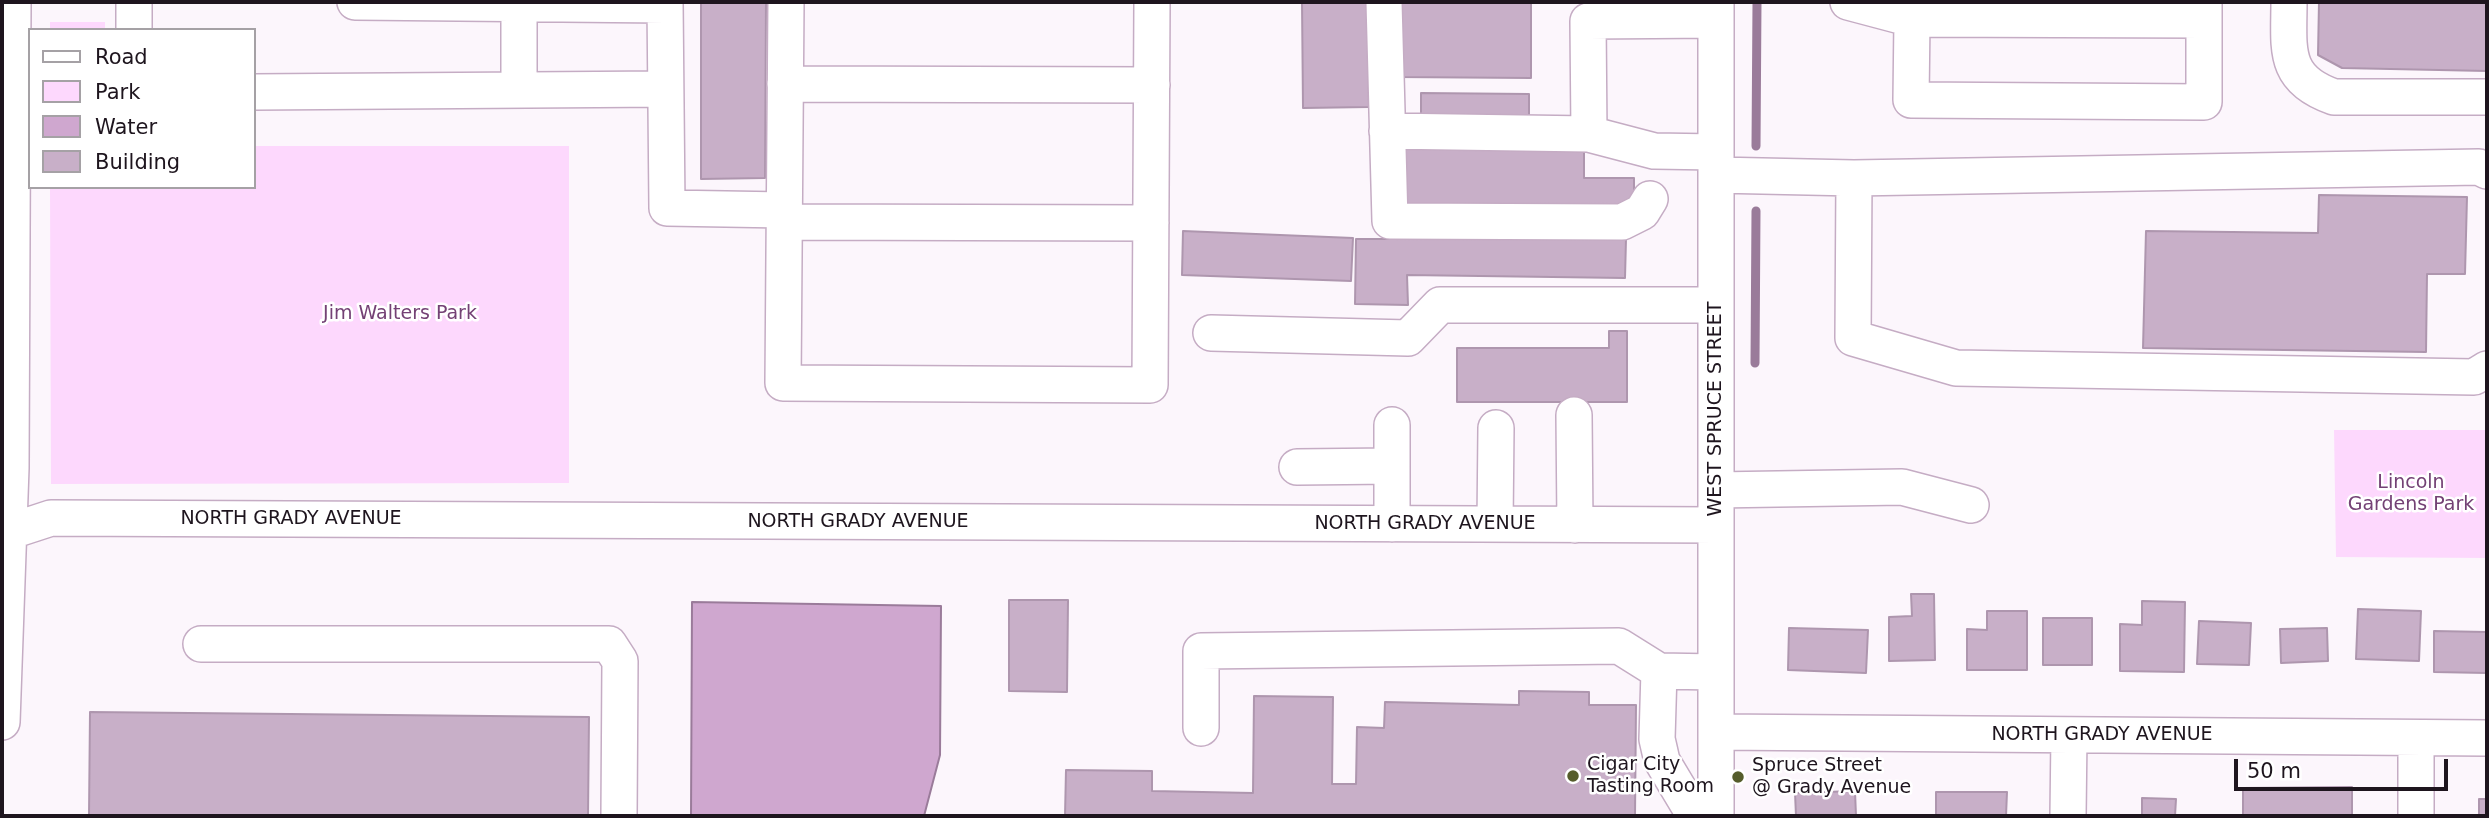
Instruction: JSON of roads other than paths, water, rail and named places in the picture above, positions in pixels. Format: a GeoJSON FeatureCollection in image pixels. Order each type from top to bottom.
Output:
{"type":"FeatureCollection","features":[{"type":"Feature","properties":{"kind":"street"},"geometry":{"type":"LineString","coordinates":[[2,722],[13,2]]}},
{"type":"Feature","properties":{"kind":"street"},"geometry":{"type":"LineString","coordinates":[[134,2],[134,28]]}},
{"type":"Feature","properties":{"kind":"street"},"geometry":{"type":"LineString","coordinates":[[355,2],[665,3],[667,208],[784,216],[1151,223]]}},
{"type":"Feature","properties":{"kind":"street"},"geometry":{"type":"LineString","coordinates":[[519,2],[519,90]]}},
{"type":"Feature","properties":{"kind":"street"},"geometry":{"type":"LineString","coordinates":[[786,2],[783,383],[1150,385],[1152,2]]}},
{"type":"Feature","properties":{"kind":"street"},"geometry":{"type":"LineString","coordinates":[[1384,2],[1390,221],[1622,222],[1642,212],[1650,199]]}},
{"type":"Feature","properties":{"kind":"street"},"geometry":{"type":"LineString","coordinates":[[1848,2],[1912,19],[2204,11],[2204,102],[1911,100],[1912,19]]}},
{"type":"Feature","properties":{"kind":"street"},"geometry":{"type":"LineString","coordinates":[[2288,2],[2289,45],[2296,73],[2315,90],[2334,97],[2487,97]]}},
{"type":"Feature","properties":{"kind":"street"},"geometry":{"type":"LineString","coordinates":[[1589,134],[1588,21],[1716,11]]}},
{"type":"Feature","properties":{"kind":"street","name":"WEST SPRUCE STREET"},"geometry":{"type":"LineString","coordinates":[[1716,11],[1716,816]]}},
{"type":"Feature","properties":{"kind":"street"},"geometry":{"type":"LineString","coordinates":[[785,84],[1152,85]]}},
{"type":"Feature","properties":{"kind":"street"},"geometry":{"type":"LineString","coordinates":[[256,92],[665,89]]}},
{"type":"Feature","properties":{"kind":"street"},"geometry":{"type":"LineString","coordinates":[[1387,131],[1589,134],[1716,164],[1854,178],[2479,167],[2487,171]]}},
{"type":"Feature","properties":{"kind":"street"},"geometry":{"type":"LineString","coordinates":[[1854,178],[1853,338],[1956,368],[2474,377],[2487,369]]}},
{"type":"Feature","properties":{"kind":"street"},"geometry":{"type":"LineString","coordinates":[[1211,334],[1408,338],[1440,305],[1716,305]]}},
{"type":"Feature","properties":{"kind":"street"},"geometry":{"type":"LineString","coordinates":[[1574,415],[1575,525]]}},
{"type":"Feature","properties":{"kind":"street"},"geometry":{"type":"LineString","coordinates":[[1392,425],[1392,524]]}},
{"type":"Feature","properties":{"kind":"street"},"geometry":{"type":"LineString","coordinates":[[1495,524],[1496,428]]}},
{"type":"Feature","properties":{"kind":"street"},"geometry":{"type":"LineString","coordinates":[[1297,467],[1392,466]]}},
{"type":"Feature","properties":{"kind":"street"},"geometry":{"type":"LineString","coordinates":[[1716,490],[1902,487],[1971,505]]}},
{"type":"Feature","properties":{"kind":"street","name":"NORTH GRADY AVENUE"},"geometry":{"type":"LineString","coordinates":[[6,533],[51,518],[1716,525]]}},
{"type":"Feature","properties":{"kind":"street"},"geometry":{"type":"LineString","coordinates":[[201,644],[609,645],[620,661],[619,816]]}},
{"type":"Feature","properties":{"kind":"street"},"geometry":{"type":"LineString","coordinates":[[1201,728],[1201,651],[1619,646],[1659,671],[1716,672]]}},
{"type":"Feature","properties":{"kind":"street"},"geometry":{"type":"LineString","coordinates":[[1659,671],[1657,739],[1662,761],[1695,816]]}},
{"type":"Feature","properties":{"kind":"street","name":"NORTH GRADY AVENUE"},"geometry":{"type":"LineString","coordinates":[[1716,732],[2487,738]]}},
{"type":"Feature","properties":{"kind":"street"},"geometry":{"type":"LineString","coordinates":[[2068,816],[2069,735]]}},
{"type":"Feature","properties":{"kind":"street"},"geometry":{"type":"LineString","coordinates":[[2416,738],[2416,816]]}},
{"type":"Feature","properties":{"kind":"water"},"geometry":{"type":"Polygon","coordinates":[[[692,602],[941,606],[940,755],[924,816],[691,816],[692,602]]]}},
{"type":"Feature","properties":{"kind":"waterway"},"geometry":{"type":"LineString","coordinates":[[1756,146],[1757,2]]}},
{"type":"Feature","properties":{"kind":"waterway"},"geometry":{"type":"LineString","coordinates":[[1755,363],[1756,211]]}},
{"type":"Feature","properties":{"kind":"place","name":"Cigar City Tasting Room"},"geometry":{"type":"Point","coordinates":[1573,776]}},
{"type":"Feature","properties":{"kind":"place","name":"Spruce Street @ Grady Avenue"},"geometry":{"type":"Point","coordinates":[1738,777]}},
{"type":"Feature","properties":{"kind":"park label","name":"Jim Walters Park"},"geometry":{"type":"Point","coordinates":[400,314]}},
{"type":"Feature","properties":{"kind":"park label","name":"Lincoln Gardens Park"},"geometry":{"type":"Point","coordinates":[2411,494]}}]}
